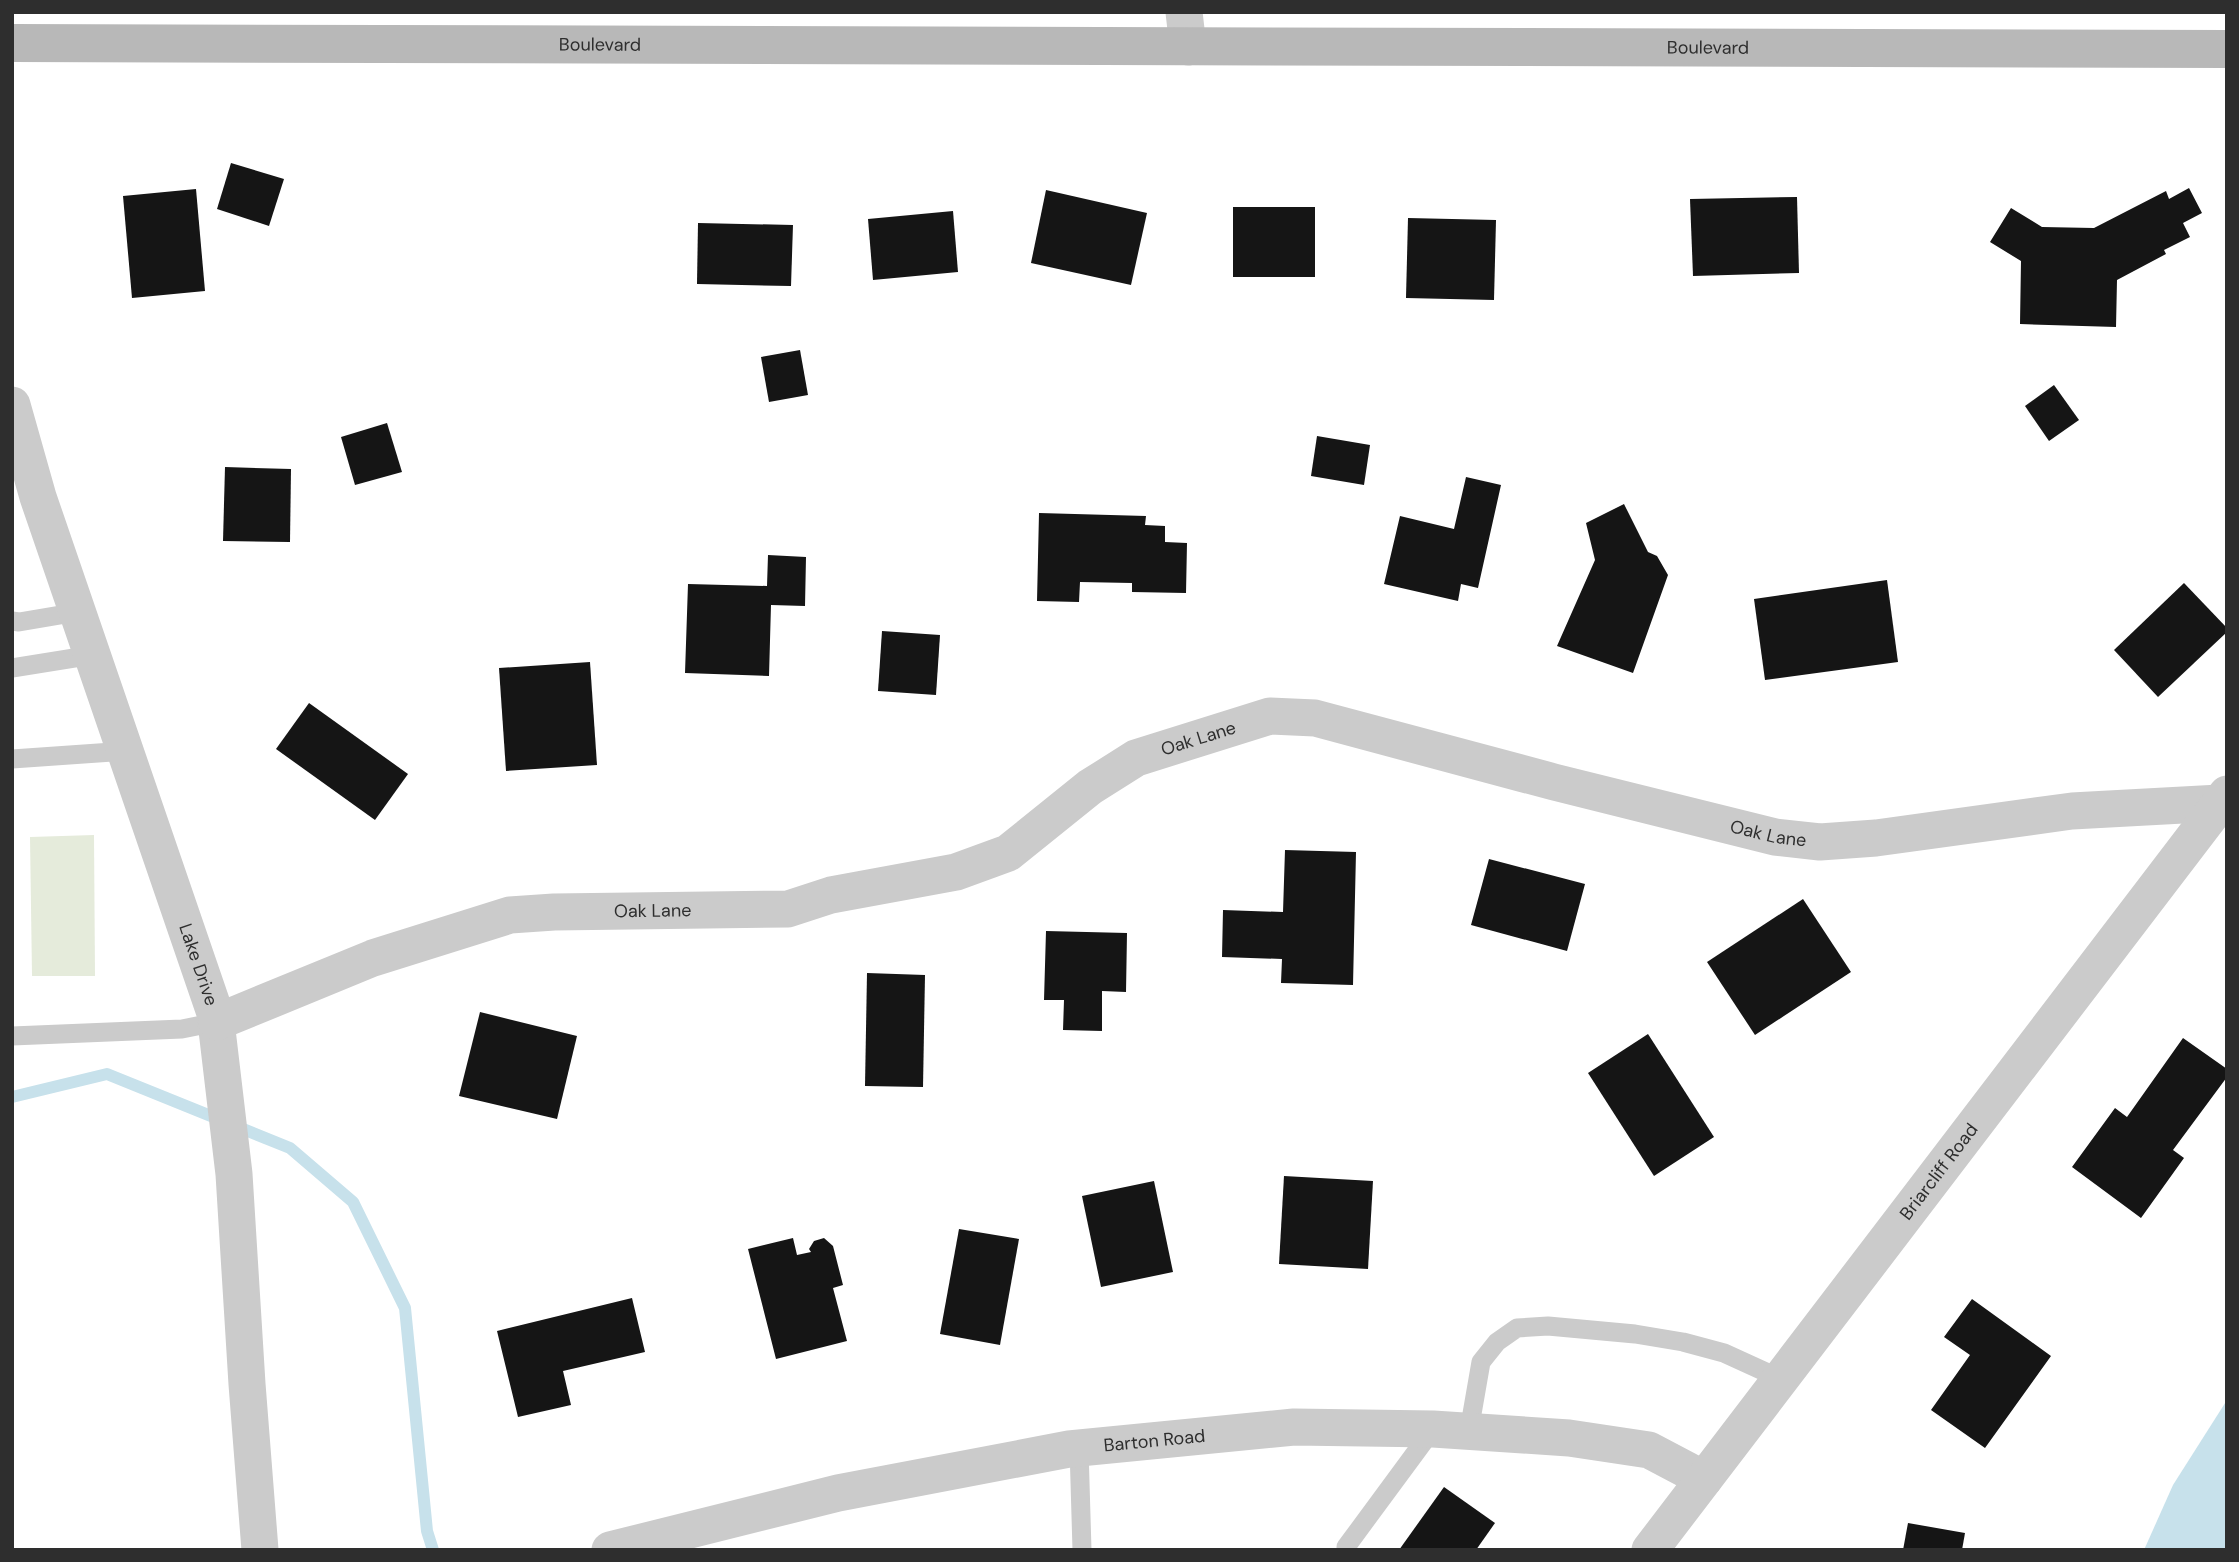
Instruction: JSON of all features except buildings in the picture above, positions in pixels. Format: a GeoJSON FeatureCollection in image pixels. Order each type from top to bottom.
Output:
{"type":"FeatureCollection","features":[{"type":"Feature","properties":{"kind":"main road","name":"Boulevard"},"geometry":{"type":"LineString","coordinates":[[12,43],[1186,30],[2227,49]]}},
{"type":"Feature","properties":{"kind":"street","name":"Lake Drive"},"geometry":{"type":"LineString","coordinates":[[13,407],[38,497],[215,1013],[232,1152],[260,1550]]}},
{"type":"Feature","properties":{"kind":"street","name":"Oak Lane"},"geometry":{"type":"LineString","coordinates":[[217,1023],[373,958],[510,915],[788,909],[831,895],[956,872],[1008,853],[1090,787],[1136,758],[1270,716],[1315,718],[1554,782],[1775,837],[1820,842],[1876,838],[2072,811],[2223,799]]}},
{"type":"Feature","properties":{"kind":"street","name":"Briarcliff Road"},"geometry":{"type":"LineString","coordinates":[[1650,1550],[2223,799]]}},
{"type":"Feature","properties":{"kind":"street","name":"Barton Road"},"geometry":{"type":"LineString","coordinates":[[610,1550],[838,1493],[1079,1448],[1294,1427],[1433,1429],[1569,1438],[1649,1450],[1704,1479]]}},
{"type":"Feature","properties":{"kind":"lane"},"geometry":{"type":"LineString","coordinates":[[12,621],[78,612]]}},
{"type":"Feature","properties":{"kind":"lane"},"geometry":{"type":"LineString","coordinates":[[12,668],[93,655]]}},
{"type":"Feature","properties":{"kind":"lane"},"geometry":{"type":"LineString","coordinates":[[12,759],[127,751]]}},
{"type":"Feature","properties":{"kind":"lane"},"geometry":{"type":"LineString","coordinates":[[12,1036],[182,1029],[217,1023]]}},
{"type":"Feature","properties":{"kind":"lane"},"geometry":{"type":"LineString","coordinates":[[1469,1431],[1481,1362],[1497,1342],[1517,1328],[1548,1326],[1635,1334],[1683,1342],[1724,1353],[1780,1379]]}},
{"type":"Feature","properties":{"kind":"lane"},"geometry":{"type":"LineString","coordinates":[[1346,1546],[1433,1429]]}},
{"type":"Feature","properties":{"kind":"lane"},"geometry":{"type":"LineString","coordinates":[[1079,1448],[1082,1550]]}},
{"type":"Feature","properties":{"kind":"green space"},"geometry":{"type":"Polygon","coordinates":[[[94,835],[95,976],[32,976],[30,837],[94,835]]]}},
{"type":"Feature","properties":{"kind":"water"},"geometry":{"type":"Polygon","coordinates":[[[2227,1400],[2227,1550],[2144,1550],[2173,1485],[2227,1400]]]}},
{"type":"Feature","properties":{"kind":"waterway"},"geometry":{"type":"LineString","coordinates":[[12,1097],[107,1074],[290,1148],[353,1202],[405,1308],[427,1531],[433,1550]]}}]}
